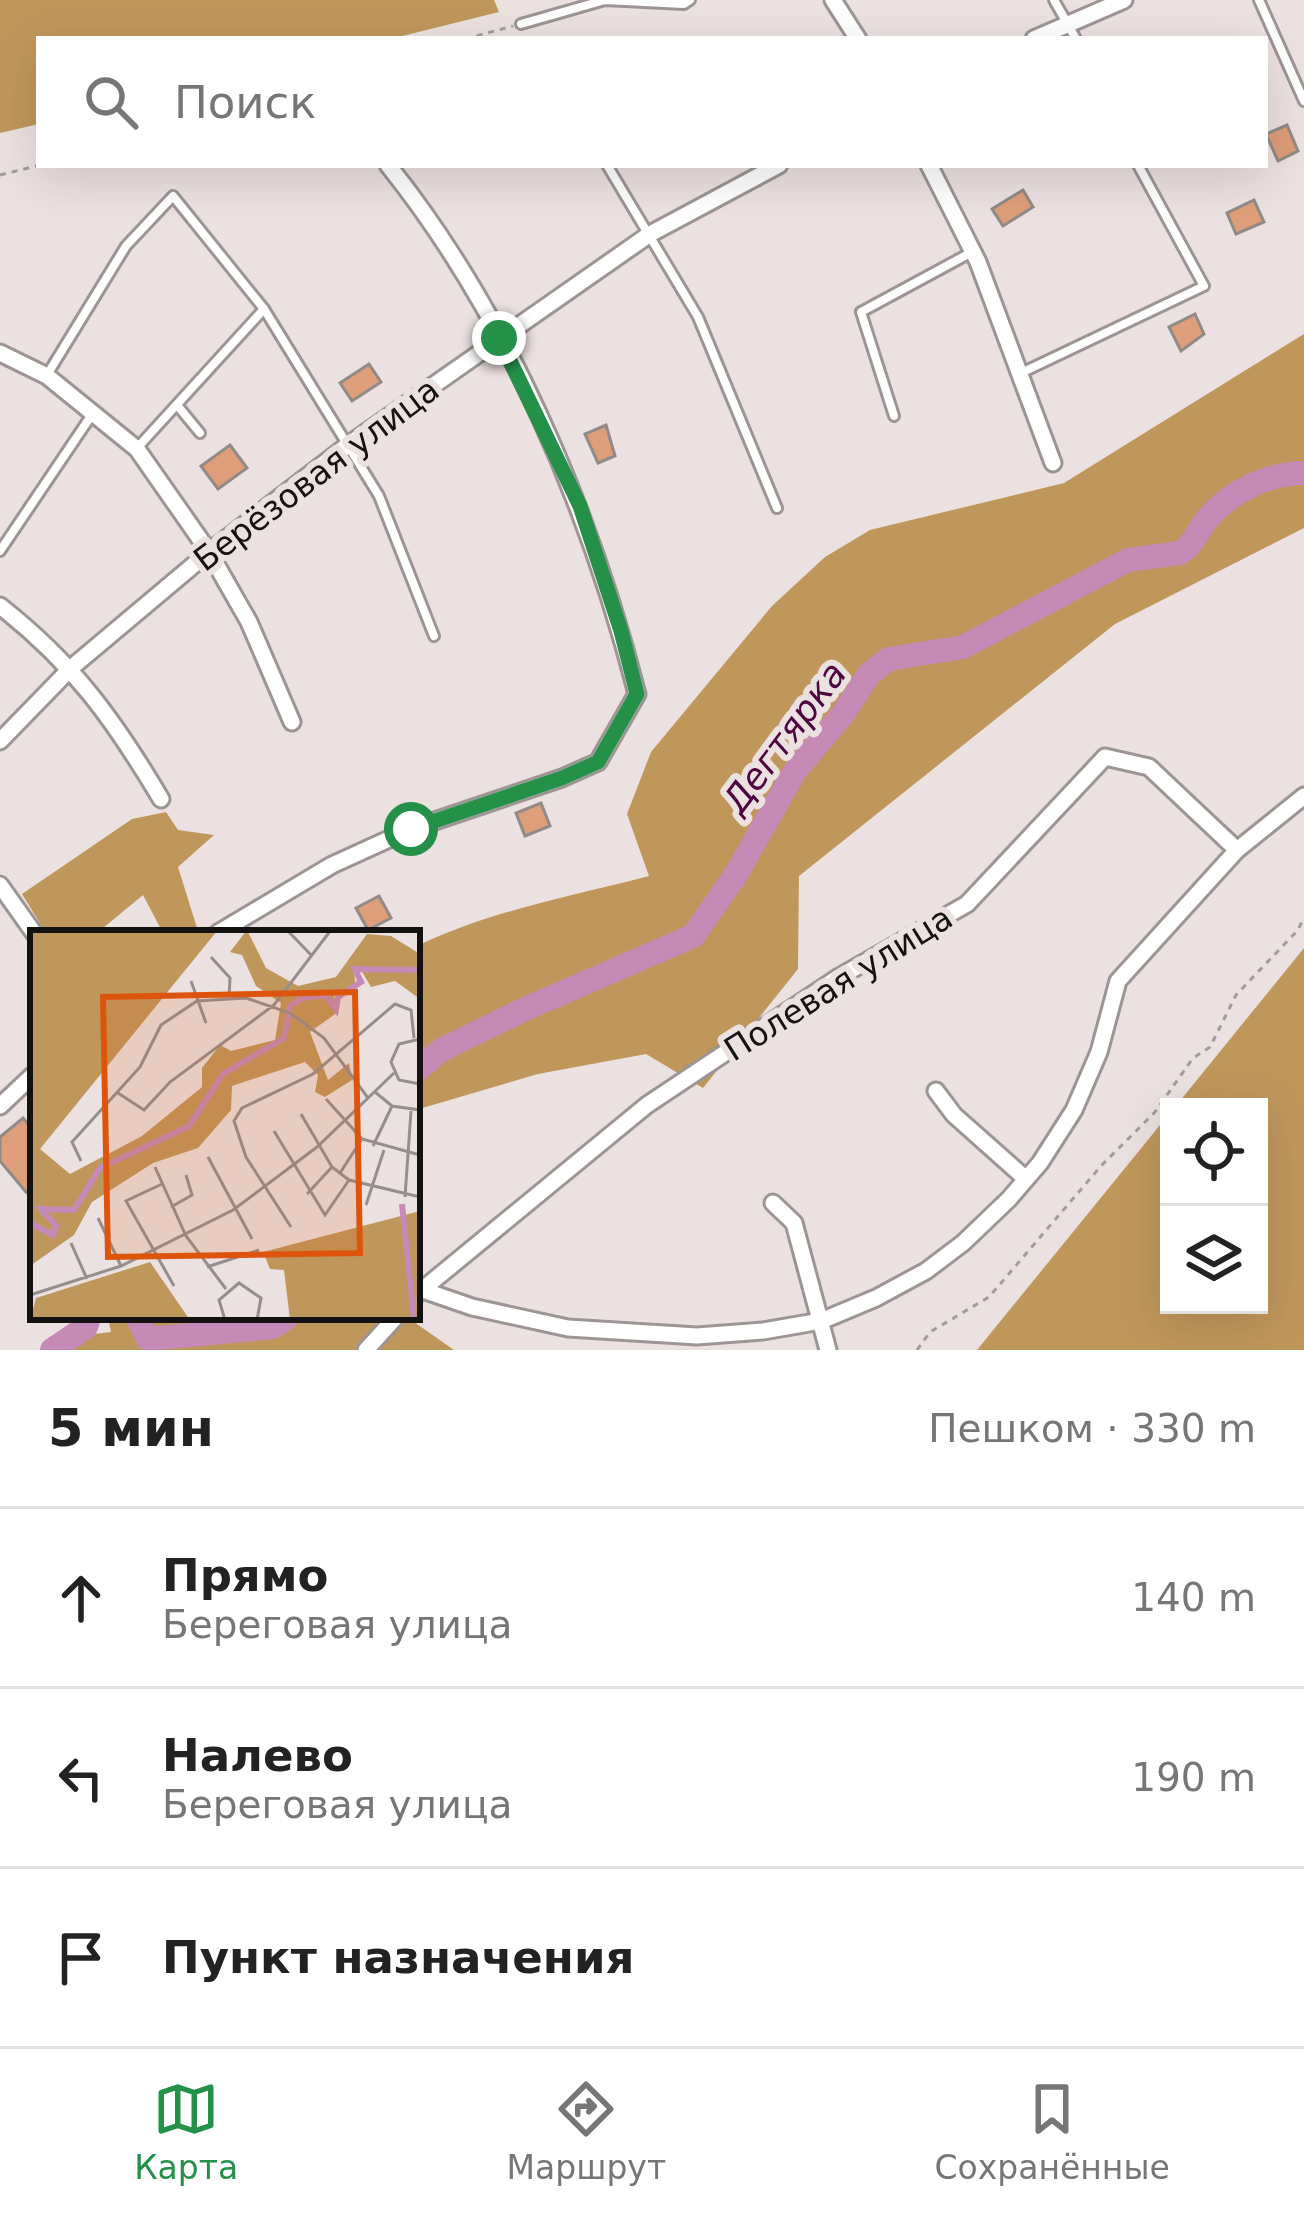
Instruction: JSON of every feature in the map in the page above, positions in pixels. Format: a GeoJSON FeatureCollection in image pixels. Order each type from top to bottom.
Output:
{"type":"FeatureCollection","features":[{"type":"Feature","properties":{"kind":"street"},"geometry":{"type":"LineString","coordinates":[[832,0],[856,36]]}},
{"type":"Feature","properties":{"kind":"street"},"geometry":{"type":"LineString","coordinates":[[1072,31],[1124,0]]}},
{"type":"Feature","properties":{"kind":"street"},"geometry":{"type":"LineString","coordinates":[[223,930],[332,866],[411,829],[598,762],[637,694],[580,506],[499,338],[455,261],[390,168]]}},
{"type":"Feature","properties":{"kind":"street","name":"Берёзовая улица"},"geometry":{"type":"LineString","coordinates":[[0,741],[71,668],[209,552],[348,445],[650,234],[773,168]]}},
{"type":"Feature","properties":{"kind":"street"},"geometry":{"type":"LineString","coordinates":[[930,168],[972,252],[1053,464]]}},
{"type":"Feature","properties":{"kind":"street"},"geometry":{"type":"LineString","coordinates":[[0,352],[47,376],[137,448],[209,552],[249,622],[292,722]]}},
{"type":"Feature","properties":{"kind":"street"},"geometry":{"type":"LineString","coordinates":[[0,606],[71,668],[122,733],[161,799]]}},
{"type":"Feature","properties":{"kind":"street","name":"Полевая улица"},"geometry":{"type":"LineString","coordinates":[[420,1289],[647,1105],[839,977],[968,904],[1105,757],[1149,767],[1237,850]]}},
{"type":"Feature","properties":{"kind":"street"},"geometry":{"type":"LineString","coordinates":[[420,1292],[541,1323],[650,1342],[821,1321],[926,1271],[963,1243],[1026,1178],[1074,1109],[1099,1052],[1118,982],[1237,850],[1304,796]]}},
{"type":"Feature","properties":{"kind":"street"},"geometry":{"type":"LineString","coordinates":[[0,885],[32,930]]}},
{"type":"Feature","properties":{"kind":"street"},"geometry":{"type":"LineString","coordinates":[[0,1106],[30,1079]]}},
{"type":"Feature","properties":{"kind":"street"},"geometry":{"type":"LineString","coordinates":[[936,1091],[954,1115],[1026,1178]]}},
{"type":"Feature","properties":{"kind":"street"},"geometry":{"type":"LineString","coordinates":[[773,1203],[794,1223],[829,1350]]}},
{"type":"Feature","properties":{"kind":"street"},"geometry":{"type":"LineString","coordinates":[[366,1350],[393,1320]]}},
{"type":"Feature","properties":{"kind":"lane"},"geometry":{"type":"LineString","coordinates":[[521,24],[605,0],[684,4],[690,0]]}},
{"type":"Feature","properties":{"kind":"lane"},"geometry":{"type":"LineString","coordinates":[[1054,0],[1072,31]]}},
{"type":"Feature","properties":{"kind":"lane"},"geometry":{"type":"LineString","coordinates":[[1259,0],[1304,100]]}},
{"type":"Feature","properties":{"kind":"lane"},"geometry":{"type":"LineString","coordinates":[[610,168],[698,317],[777,508]]}},
{"type":"Feature","properties":{"kind":"lane"},"geometry":{"type":"LineString","coordinates":[[1020,374],[1204,286],[1140,168]]}},
{"type":"Feature","properties":{"kind":"lane"},"geometry":{"type":"LineString","coordinates":[[47,376],[126,246],[173,196],[264,309],[379,496],[434,636]]}},
{"type":"Feature","properties":{"kind":"lane"},"geometry":{"type":"LineString","coordinates":[[894,416],[861,312],[972,252]]}},
{"type":"Feature","properties":{"kind":"lane"},"geometry":{"type":"LineString","coordinates":[[137,448],[264,309]]}},
{"type":"Feature","properties":{"kind":"lane"},"geometry":{"type":"LineString","coordinates":[[177,405],[200,433]]}},
{"type":"Feature","properties":{"kind":"lane"},"geometry":{"type":"LineString","coordinates":[[0,551],[94,411]]}},
{"type":"Feature","properties":{"kind":"path"},"geometry":{"type":"LineString","coordinates":[[476,36],[521,24]]}},
{"type":"Feature","properties":{"kind":"path"},"geometry":{"type":"LineString","coordinates":[[0,175],[36,166]]}},
{"type":"Feature","properties":{"kind":"path"},"geometry":{"type":"LineString","coordinates":[[917,1350],[930,1332],[989,1297],[1101,1166],[1155,1112],[1192,1058],[1210,1047],[1236,995],[1298,930],[1304,917]]}},
{"type":"Feature","properties":{"kind":"shaded area"},"geometry":{"type":"Polygon","coordinates":[[[0,0],[494,0],[499,12],[402,36],[36,36],[36,125],[0,133],[0,0]]]}},
{"type":"Feature","properties":{"kind":"shaded area"},"geometry":{"type":"Polygon","coordinates":[[[1304,334],[1304,528],[1115,624],[799,876],[798,969],[703,1088],[646,1054],[538,1074],[420,1109],[420,945],[502,914],[649,876],[627,814],[651,752],[772,606],[825,557],[870,530],[1064,483],[1304,334]]]}},
{"type":"Feature","properties":{"kind":"shaded area"},"geometry":{"type":"Polygon","coordinates":[[[166,812],[178,830],[214,835],[178,867],[199,930],[161,930],[143,895],[101,930],[44,930],[22,894],[132,819],[166,812]]]}},
{"type":"Feature","properties":{"kind":"shaded area"},"geometry":{"type":"Polygon","coordinates":[[[1304,948],[1304,1350],[977,1350],[1160,1125],[1160,1314],[1268,1314],[1268,1098],[1182,1098],[1304,948]]]}},
{"type":"Feature","properties":{"kind":"shaded area"},"geometry":{"type":"Polygon","coordinates":[[[109,1320],[411,1320],[454,1350],[47,1350],[68,1337],[111,1332],[109,1320]]]}},
{"type":"Feature","properties":{"kind":"building"},"geometry":{"type":"Polygon","coordinates":[[[1287,125],[1298,151],[1278,161],[1268,133],[1287,125]]]}},
{"type":"Feature","properties":{"kind":"building"},"geometry":{"type":"Polygon","coordinates":[[[1023,190],[1033,207],[1003,226],[992,209],[1023,190]]]}},
{"type":"Feature","properties":{"kind":"building"},"geometry":{"type":"Polygon","coordinates":[[[1254,200],[1264,222],[1236,234],[1227,213],[1254,200]]]}},
{"type":"Feature","properties":{"kind":"building"},"geometry":{"type":"Polygon","coordinates":[[[1195,314],[1204,334],[1181,351],[1169,327],[1195,314]]]}},
{"type":"Feature","properties":{"kind":"building"},"geometry":{"type":"Polygon","coordinates":[[[369,364],[381,382],[352,401],[340,383],[369,364]]]}},
{"type":"Feature","properties":{"kind":"building"},"geometry":{"type":"Polygon","coordinates":[[[606,425],[615,456],[598,463],[585,434],[606,425]]]}},
{"type":"Feature","properties":{"kind":"building"},"geometry":{"type":"Polygon","coordinates":[[[230,445],[247,468],[218,489],[201,466],[230,445]]]}},
{"type":"Feature","properties":{"kind":"building"},"geometry":{"type":"Polygon","coordinates":[[[541,803],[550,826],[525,836],[516,813],[541,803]]]}},
{"type":"Feature","properties":{"kind":"building"},"geometry":{"type":"Polygon","coordinates":[[[379,896],[391,918],[368,930],[356,908],[379,896]]]}},
{"type":"Feature","properties":{"kind":"building"},"geometry":{"type":"Polygon","coordinates":[[[23,1118],[30,1126],[30,1189],[26,1192],[0,1161],[0,1137],[23,1118]]]}},
{"type":"Feature","properties":{"kind":"waterway","name":"Дегтярка"},"geometry":{"type":"LineString","coordinates":[[420,1068],[441,1050],[525,1009],[693,936],[735,876],[795,771],[870,673],[889,659],[963,647],[1128,560],[1180,553],[1210,516],[1241,491],[1278,476],[1304,473]]}},
{"type":"Feature","properties":{"kind":"waterway","name":"Дегтярка"},"geometry":{"type":"LineString","coordinates":[[52,1350],[86,1327],[88,1320]]}},
{"type":"Feature","properties":{"kind":"waterway","name":"Дегтярка"},"geometry":{"type":"LineString","coordinates":[[138,1320],[148,1339],[273,1327],[284,1320]]}},
{"type":"Feature","properties":{"kind":"route"},"geometry":{"type":"LineString","coordinates":[[411,829],[598,762],[637,694],[580,506],[499,338]]}}]}
